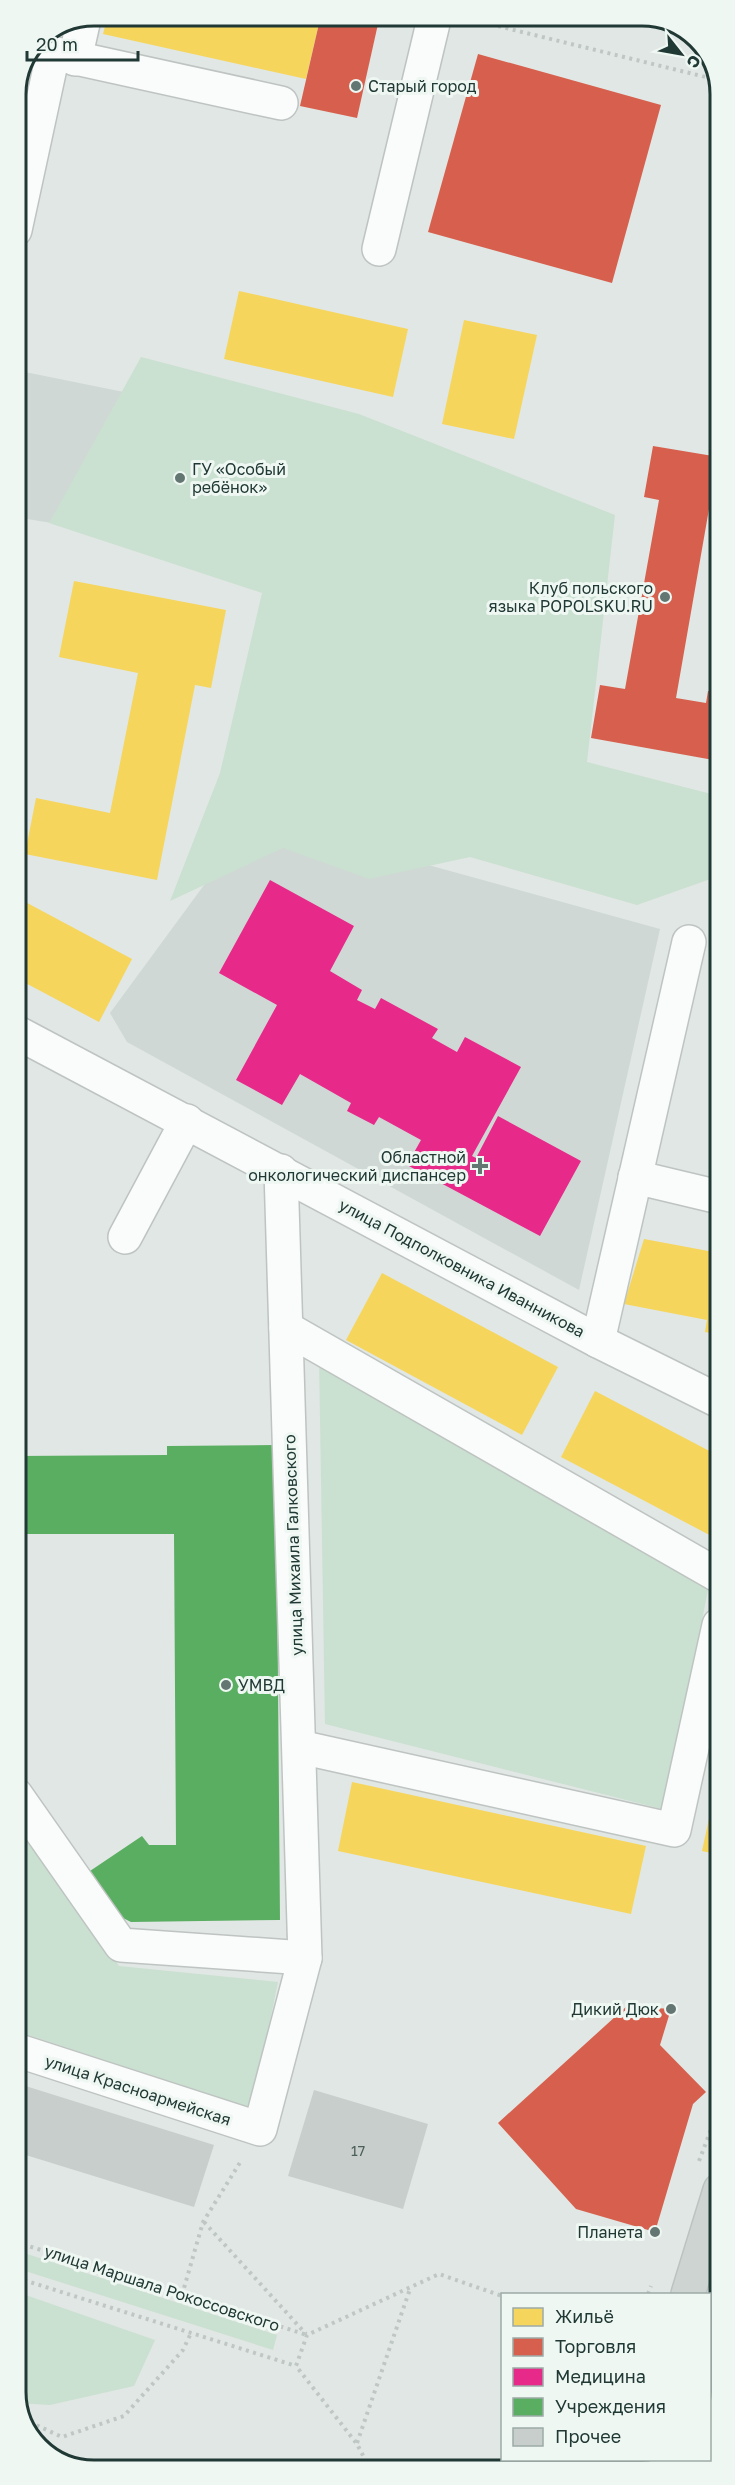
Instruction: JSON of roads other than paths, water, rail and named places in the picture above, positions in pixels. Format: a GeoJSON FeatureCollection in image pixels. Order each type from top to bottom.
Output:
{"type":"FeatureCollection","features":[{"type":"Feature","properties":{"kind":"main road"},"geometry":{"type":"LineString","coordinates":[[689,2293],[710,2223]]}},
{"type":"Feature","properties":{"kind":"street"},"geometry":{"type":"LineString","coordinates":[[379,249],[447,26]]}},
{"type":"Feature","properties":{"kind":"street"},"geometry":{"type":"LineString","coordinates":[[26,180],[54,54],[76,29]]}},
{"type":"Feature","properties":{"kind":"street"},"geometry":{"type":"LineString","coordinates":[[54,54],[281,103]]}},
{"type":"Feature","properties":{"kind":"street"},"geometry":{"type":"LineString","coordinates":[[598,1341],[689,942]]}},
{"type":"Feature","properties":{"kind":"street","name":"улица Подполковника Иванникова"},"geometry":{"type":"LineString","coordinates":[[26,1037],[598,1341],[710,1397]]}},
{"type":"Feature","properties":{"kind":"street"},"geometry":{"type":"LineString","coordinates":[[125,1237],[187,1121]]}},
{"type":"Feature","properties":{"kind":"street","name":"улица Михаила Галковского"},"geometry":{"type":"LineString","coordinates":[[260,2129],[305,1958],[281,1171]]}},
{"type":"Feature","properties":{"kind":"street"},"geometry":{"type":"LineString","coordinates":[[635,1177],[710,1195]]}},
{"type":"Feature","properties":{"kind":"street"},"geometry":{"type":"LineString","coordinates":[[286,1328],[710,1571]]}},
{"type":"Feature","properties":{"kind":"street"},"geometry":{"type":"LineString","coordinates":[[300,1747],[674,1830],[710,1666]]}},
{"type":"Feature","properties":{"kind":"street"},"geometry":{"type":"LineString","coordinates":[[26,1809],[121,1945],[305,1958]]}},
{"type":"Feature","properties":{"kind":"street","name":"улица Красноармейская"},"geometry":{"type":"LineString","coordinates":[[26,2053],[260,2129]]}},
{"type":"Feature","properties":{"kind":"place","name":"Старый город"},"geometry":{"type":"Point","coordinates":[356,86]}},
{"type":"Feature","properties":{"kind":"place","name":"ГУ «Особый ребёнок»"},"geometry":{"type":"Point","coordinates":[180,478]}},
{"type":"Feature","properties":{"kind":"place","name":"Клуб польского языка POPOLSKU.RU"},"geometry":{"type":"Point","coordinates":[665,597]}},
{"type":"Feature","properties":{"kind":"place","name":"Областной онкологический диспансер"},"geometry":{"type":"Point","coordinates":[480,1166]}},
{"type":"Feature","properties":{"kind":"place","name":"УМВД"},"geometry":{"type":"Point","coordinates":[226,1685]}},
{"type":"Feature","properties":{"kind":"place","name":"Дикий Дюк"},"geometry":{"type":"Point","coordinates":[671,2009]}},
{"type":"Feature","properties":{"kind":"place","name":"Планета"},"geometry":{"type":"Point","coordinates":[655,2232]}}]}
